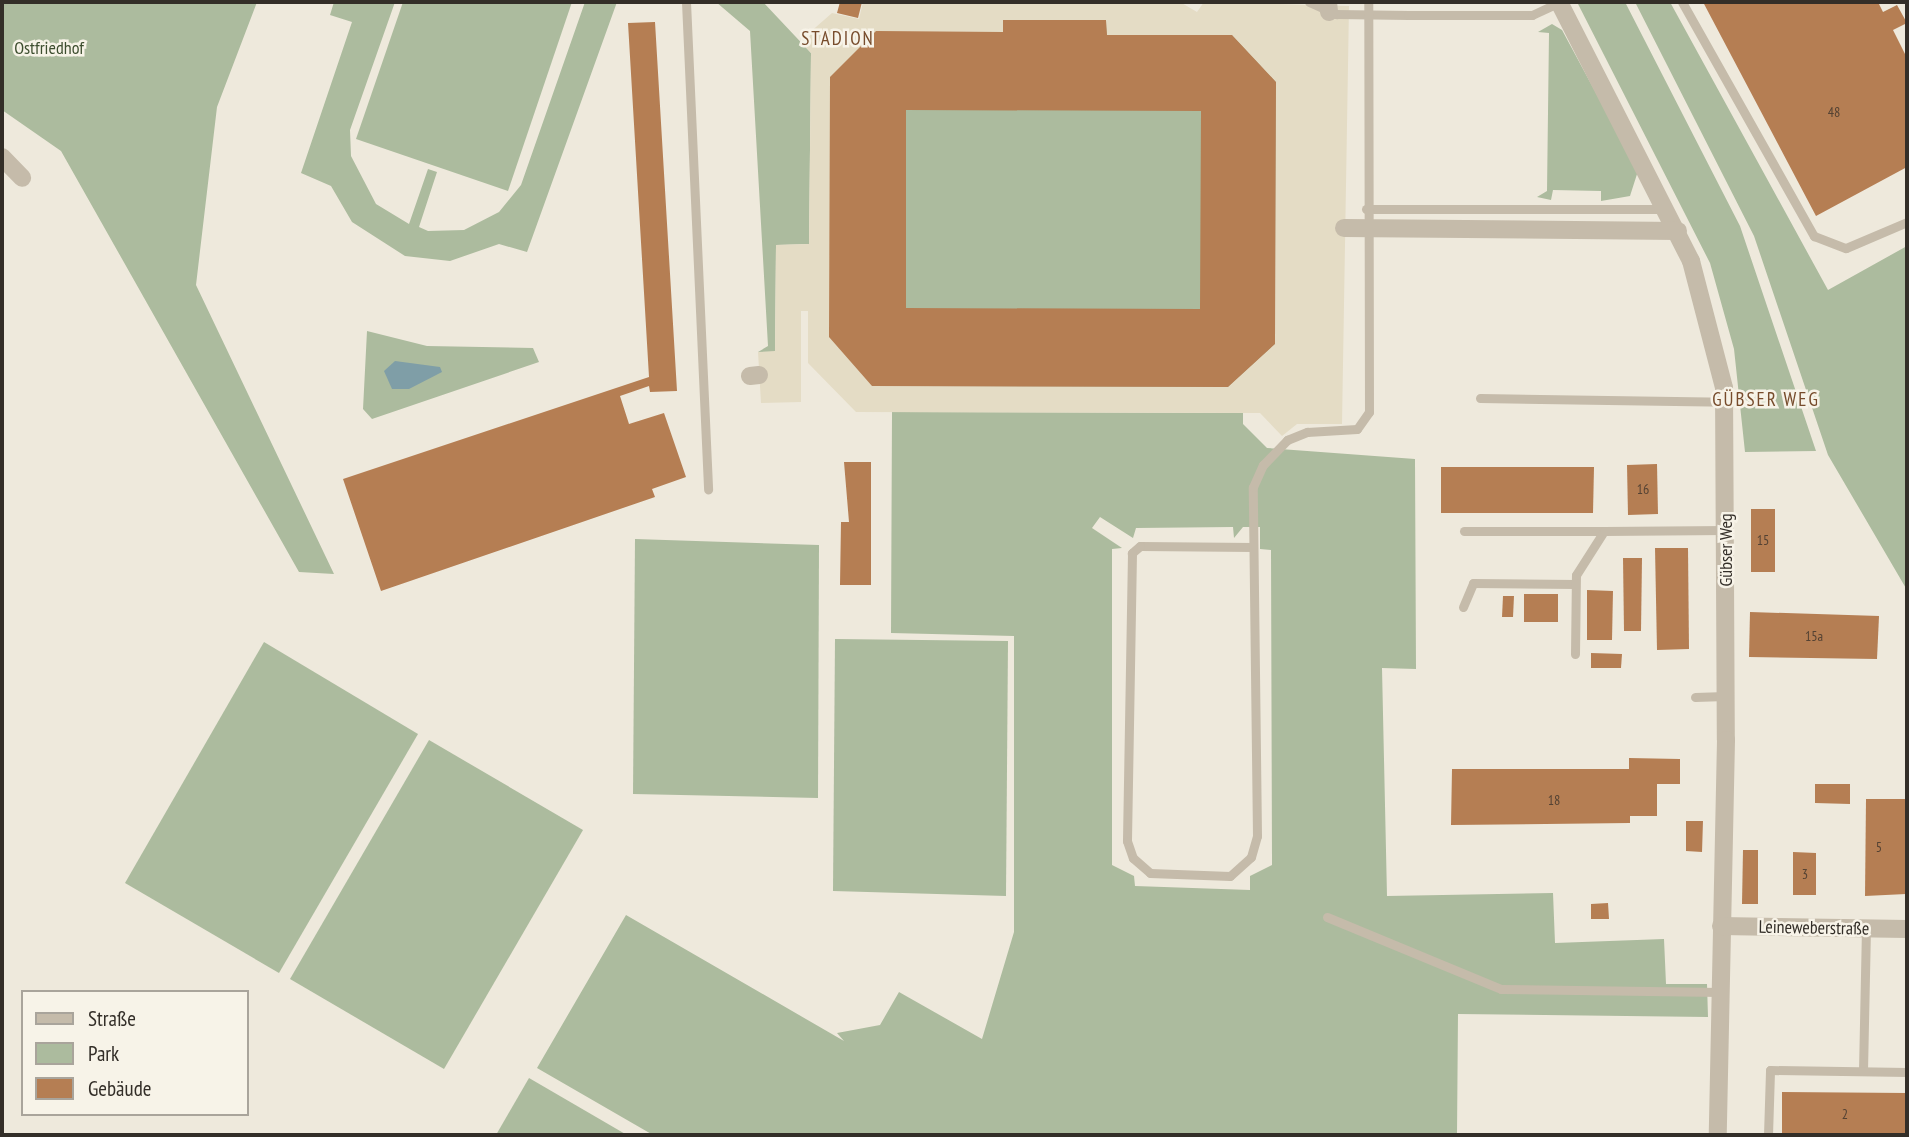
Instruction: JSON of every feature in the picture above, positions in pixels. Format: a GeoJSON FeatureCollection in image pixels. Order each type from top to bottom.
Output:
{"type":"FeatureCollection","features":[{"type":"Feature","properties":{"kind":"street","name":"Gübser Weg"},"geometry":{"type":"LineString","coordinates":[[1560,2],[1678,231],[1708,309],[1726,402],[1725,696],[1718,1135]]}},
{"type":"Feature","properties":{"kind":"street"},"geometry":{"type":"LineString","coordinates":[[2,157],[22,178]]}},
{"type":"Feature","properties":{"kind":"street"},"geometry":{"type":"LineString","coordinates":[[1343,228],[1678,231]]}},
{"type":"Feature","properties":{"kind":"street","name":"Leineweberstraße"},"geometry":{"type":"LineString","coordinates":[[1721,926],[1907,929]]}},
{"type":"Feature","properties":{"kind":"lane"},"geometry":{"type":"LineString","coordinates":[[686,2],[708,490]]}},
{"type":"Feature","properties":{"kind":"lane"},"geometry":{"type":"LineString","coordinates":[[1309,2],[1368,15],[1532,15],[1560,2]]}},
{"type":"Feature","properties":{"kind":"lane"},"geometry":{"type":"LineString","coordinates":[[1253,547],[1140,546],[1132,553],[1127,841],[1150,873],[1230,876],[1244,867],[1255,846],[1253,487],[1271,454],[1297,435],[1354,430],[1367,416],[1368,2]]}},
{"type":"Feature","properties":{"kind":"lane"},"geometry":{"type":"LineString","coordinates":[[1682,2],[1814,236],[1846,248],[1907,222]]}},
{"type":"Feature","properties":{"kind":"lane"},"geometry":{"type":"LineString","coordinates":[[1366,209],[1668,209]]}},
{"type":"Feature","properties":{"kind":"lane"},"geometry":{"type":"LineString","coordinates":[[1480,398],[1726,402]]}},
{"type":"Feature","properties":{"kind":"lane"},"geometry":{"type":"LineString","coordinates":[[1464,531],[1726,530]]}},
{"type":"Feature","properties":{"kind":"lane"},"geometry":{"type":"LineString","coordinates":[[1575,654],[1575,584],[1585,555],[1604,531]]}},
{"type":"Feature","properties":{"kind":"lane"},"geometry":{"type":"LineString","coordinates":[[1463,607],[1473,583],[1575,584]]}},
{"type":"Feature","properties":{"kind":"lane"},"geometry":{"type":"LineString","coordinates":[[1695,697],[1725,696]]}},
{"type":"Feature","properties":{"kind":"lane"},"geometry":{"type":"LineString","coordinates":[[1327,917],[1501,989],[1720,992]]}},
{"type":"Feature","properties":{"kind":"lane"},"geometry":{"type":"LineString","coordinates":[[1863,1071],[1866,929]]}},
{"type":"Feature","properties":{"kind":"lane"},"geometry":{"type":"LineString","coordinates":[[1768,1135],[1770,1070],[1907,1072]]}},
{"type":"Feature","properties":{"kind":"green space","name":"Ostfriedhof"},"geometry":{"type":"Polygon","coordinates":[[[2,2],[257,2],[217,107],[196,285],[334,574],[299,572],[61,151],[2,110],[2,2]]]}},
{"type":"Feature","properties":{"kind":"green space"},"geometry":{"type":"Polygon","coordinates":[[[334,2],[395,2],[350,130],[351,156],[376,204],[409,224],[428,169],[437,172],[419,227],[428,231],[464,230],[499,212],[521,185],[585,2],[617,2],[527,252],[499,244],[450,261],[405,256],[352,222],[331,186],[301,173],[352,22],[330,15],[334,2]]]}},
{"type":"Feature","properties":{"kind":"green space"},"geometry":{"type":"Polygon","coordinates":[[[403,2],[572,2],[508,191],[356,139],[403,2]]]}},
{"type":"Feature","properties":{"kind":"green space"},"geometry":{"type":"Polygon","coordinates":[[[716,2],[763,2],[811,53],[809,244],[776,245],[775,352],[758,352],[768,346],[750,31],[716,2]]]}},
{"type":"Feature","properties":{"kind":"green space"},"geometry":{"type":"Polygon","coordinates":[[[1577,2],[1625,2],[1740,226],[1816,451],[1745,452],[1734,349],[1710,263],[1577,2]]]}},
{"type":"Feature","properties":{"kind":"green space"},"geometry":{"type":"Polygon","coordinates":[[[1635,2],[1670,2],[1828,290],[1907,246],[1907,590],[1828,455],[1754,236],[1635,2]]]}},
{"type":"Feature","properties":{"kind":"green space"},"geometry":{"type":"Polygon","coordinates":[[[1003,20],[1106,20],[1107,34],[1232,35],[1276,82],[1275,344],[1228,387],[872,386],[876,31],[1003,31],[1003,20]]]}},
{"type":"Feature","properties":{"kind":"green space"},"geometry":{"type":"Polygon","coordinates":[[[1552,24],[1562,30],[1638,171],[1630,196],[1601,201],[1601,191],[1553,190],[1551,200],[1537,197],[1547,191],[1549,33],[1538,32],[1552,24]]]}},
{"type":"Feature","properties":{"kind":"green space"},"geometry":{"type":"Polygon","coordinates":[[[367,331],[427,346],[533,348],[539,362],[372,419],[363,409],[367,331]]]}},
{"type":"Feature","properties":{"kind":"green space"},"geometry":{"type":"Polygon","coordinates":[[[892,412],[1243,413],[1243,424],[1267,448],[1415,459],[1416,669],[1382,668],[1387,896],[1553,893],[1555,943],[1664,939],[1666,984],[1707,984],[1708,1017],[1458,1014],[1457,1135],[653,1135],[537,1068],[626,915],[844,1041],[837,1033],[880,1025],[899,992],[982,1039],[1014,932],[1014,636],[891,633],[892,412]],[[1100,517],[1092,528],[1122,548],[1112,549],[1112,865],[1134,876],[1135,886],[1250,890],[1250,876],[1272,865],[1271,550],[1260,549],[1260,527],[1243,527],[1234,538],[1233,527],[1136,528],[1133,538],[1100,517]]]}},
{"type":"Feature","properties":{"kind":"green space"},"geometry":{"type":"Polygon","coordinates":[[[635,539],[819,545],[818,798],[633,794],[635,539]]]}},
{"type":"Feature","properties":{"kind":"green space"},"geometry":{"type":"Polygon","coordinates":[[[835,639],[1008,641],[1006,896],[833,891],[835,639]]]}},
{"type":"Feature","properties":{"kind":"green space"},"geometry":{"type":"Polygon","coordinates":[[[264,642],[418,734],[279,973],[125,883],[264,642]]]}},
{"type":"Feature","properties":{"kind":"green space"},"geometry":{"type":"Polygon","coordinates":[[[429,740],[583,830],[444,1069],[290,979],[429,740]]]}},
{"type":"Feature","properties":{"kind":"green space"},"geometry":{"type":"Polygon","coordinates":[[[529,1078],[627,1135],[496,1135],[529,1078]]]}},
{"type":"Feature","properties":{"kind":"shaded area"},"geometry":{"type":"Polygon","coordinates":[[[863,2],[1180,2],[1197,12],[1204,2],[1349,6],[1342,424],[1297,424],[1282,436],[1260,413],[856,412],[808,363],[808,311],[801,311],[801,402],[761,403],[758,352],[775,351],[776,245],[809,244],[811,53],[800,41],[832,13],[859,19],[863,2]],[[1003,20],[1003,32],[876,32],[872,386],[1228,387],[1275,344],[1276,82],[1232,35],[1107,35],[1106,20],[1003,20]]]}},
{"type":"Feature","properties":{"kind":"water"},"geometry":{"type":"Polygon","coordinates":[[[395,361],[440,367],[442,372],[409,389],[392,389],[384,371],[395,361]]]}},
{"type":"Feature","properties":{"kind":"building"},"geometry":{"type":"Polygon","coordinates":[[[840,2],[862,2],[858,18],[837,13],[840,2]]]}},
{"type":"Feature","properties":{"kind":"building"},"geometry":{"type":"Polygon","coordinates":[[[1703,2],[1878,2],[1883,12],[1897,5],[1907,23],[1893,30],[1907,58],[1907,167],[1816,216],[1703,2]]]}},
{"type":"Feature","properties":{"kind":"building"},"geometry":{"type":"Polygon","coordinates":[[[1003,20],[1106,20],[1107,35],[1232,35],[1276,82],[1275,344],[1228,387],[872,386],[829,337],[830,77],[876,31],[1003,32],[1003,20]],[[906,110],[906,308],[1200,309],[1201,111],[906,110]]]}},
{"type":"Feature","properties":{"kind":"building"},"geometry":{"type":"Polygon","coordinates":[[[655,22],[677,391],[650,392],[649,386],[620,396],[629,424],[664,413],[686,477],[652,489],[655,497],[381,591],[343,479],[649,377],[628,23],[655,22]]]}},
{"type":"Feature","properties":{"kind":"building"},"geometry":{"type":"Polygon","coordinates":[[[844,462],[871,462],[871,585],[840,585],[841,522],[849,522],[844,462]]]}},
{"type":"Feature","properties":{"kind":"building"},"geometry":{"type":"Polygon","coordinates":[[[1657,464],[1658,514],[1628,515],[1627,465],[1657,464]]]}},
{"type":"Feature","properties":{"kind":"building"},"geometry":{"type":"Polygon","coordinates":[[[1441,467],[1594,467],[1593,513],[1441,513],[1441,467]]]}},
{"type":"Feature","properties":{"kind":"building"},"geometry":{"type":"Polygon","coordinates":[[[1751,509],[1775,509],[1775,572],[1751,572],[1751,509]]]}},
{"type":"Feature","properties":{"kind":"building"},"geometry":{"type":"Polygon","coordinates":[[[1655,548],[1688,548],[1689,649],[1657,650],[1655,548]]]}},
{"type":"Feature","properties":{"kind":"building"},"geometry":{"type":"Polygon","coordinates":[[[1623,558],[1642,558],[1641,631],[1624,631],[1623,558]]]}},
{"type":"Feature","properties":{"kind":"building"},"geometry":{"type":"Polygon","coordinates":[[[1587,590],[1613,591],[1612,640],[1587,640],[1587,590]]]}},
{"type":"Feature","properties":{"kind":"building"},"geometry":{"type":"Polygon","coordinates":[[[1524,594],[1558,594],[1558,622],[1524,622],[1524,594]]]}},
{"type":"Feature","properties":{"kind":"building"},"geometry":{"type":"Polygon","coordinates":[[[1503,596],[1514,596],[1513,617],[1502,617],[1503,596]]]}},
{"type":"Feature","properties":{"kind":"building"},"geometry":{"type":"Polygon","coordinates":[[[1750,612],[1879,616],[1877,659],[1749,657],[1750,612]]]}},
{"type":"Feature","properties":{"kind":"building"},"geometry":{"type":"Polygon","coordinates":[[[1591,653],[1622,654],[1621,668],[1591,668],[1591,653]]]}},
{"type":"Feature","properties":{"kind":"building"},"geometry":{"type":"Polygon","coordinates":[[[1629,758],[1680,759],[1680,784],[1657,784],[1657,816],[1630,816],[1630,823],[1451,825],[1452,769],[1629,769],[1629,758]]]}},
{"type":"Feature","properties":{"kind":"building"},"geometry":{"type":"Polygon","coordinates":[[[1815,784],[1850,784],[1850,804],[1815,803],[1815,784]]]}},
{"type":"Feature","properties":{"kind":"building"},"geometry":{"type":"Polygon","coordinates":[[[1866,799],[1907,799],[1906,894],[1865,896],[1866,799]]]}},
{"type":"Feature","properties":{"kind":"building"},"geometry":{"type":"Polygon","coordinates":[[[1686,821],[1703,821],[1702,852],[1686,851],[1686,821]]]}},
{"type":"Feature","properties":{"kind":"building"},"geometry":{"type":"Polygon","coordinates":[[[1743,850],[1758,850],[1758,904],[1742,904],[1743,850]]]}},
{"type":"Feature","properties":{"kind":"building"},"geometry":{"type":"Polygon","coordinates":[[[1793,852],[1816,853],[1816,895],[1793,895],[1793,852]]]}},
{"type":"Feature","properties":{"kind":"building"},"geometry":{"type":"Polygon","coordinates":[[[1608,903],[1609,919],[1591,919],[1591,904],[1608,903]]]}},
{"type":"Feature","properties":{"kind":"building"},"geometry":{"type":"Polygon","coordinates":[[[1782,1092],[1907,1093],[1907,1135],[1782,1135],[1782,1092]]]}},
{"type":"Feature","properties":{"kind":"district","name":"STADION"},"geometry":{"type":"Point","coordinates":[838,39]}},
{"type":"Feature","properties":{"kind":"district","name":"GÜBSER WEG"},"geometry":{"type":"Point","coordinates":[1766,400]}}]}
